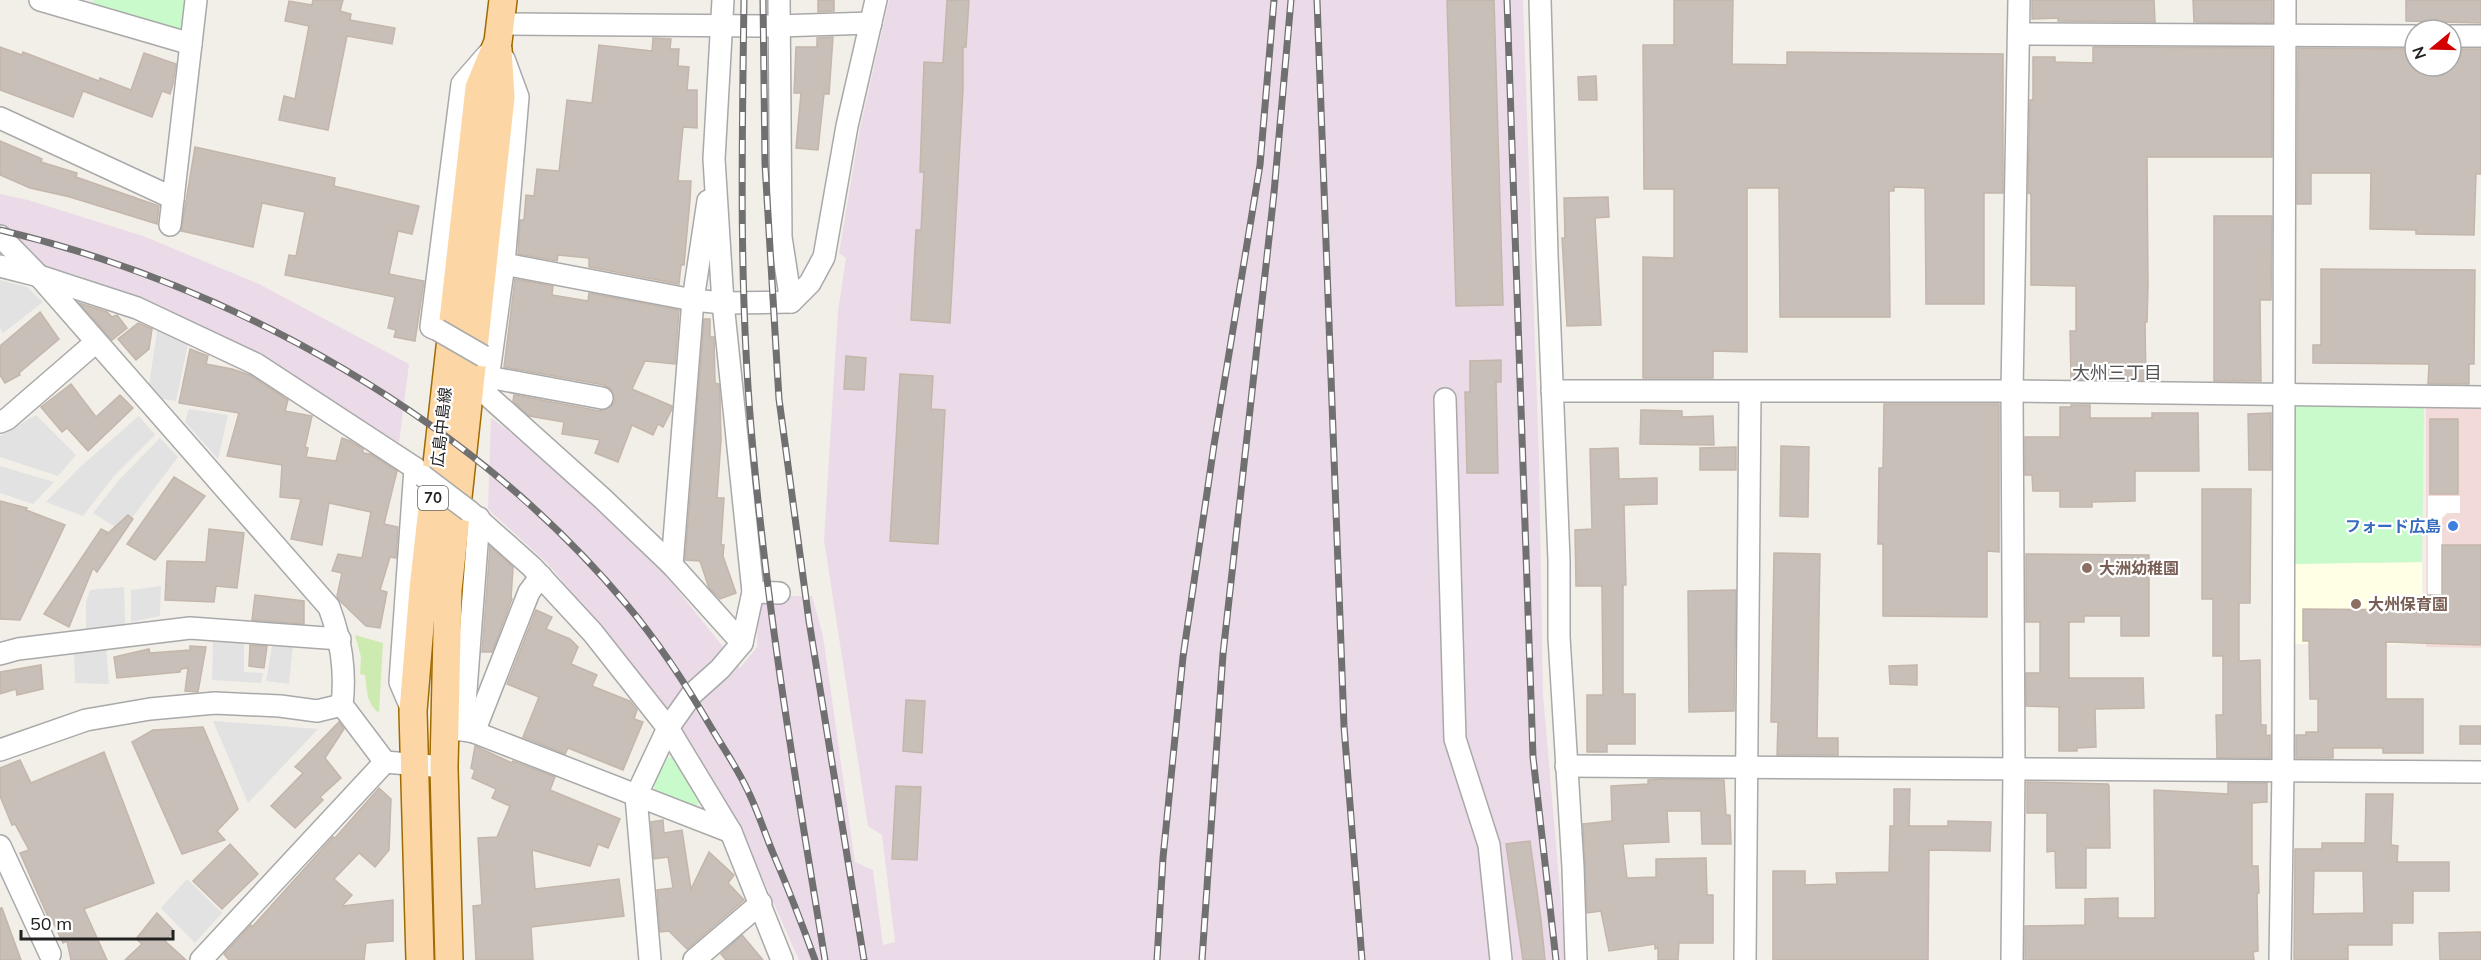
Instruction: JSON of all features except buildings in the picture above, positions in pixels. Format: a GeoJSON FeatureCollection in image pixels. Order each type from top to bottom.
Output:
{"type":"FeatureCollection","features":[{"type":"Feature","properties":{"kind":"main road","name":"広島中島線"},"geometry":{"type":"LineString","coordinates":[[420,960],[413,711],[425,577],[479,88],[501,22]]}},
{"type":"Feature","properties":{"kind":"main road","name":"広島中島線"},"geometry":{"type":"LineString","coordinates":[[449,960],[444,767],[460,731],[448,590],[501,97],[501,22]]}},
{"type":"Feature","properties":{"kind":"street"},"geometry":{"type":"LineString","coordinates":[[40,0],[190,44]]}},
{"type":"Feature","properties":{"kind":"street"},"geometry":{"type":"LineString","coordinates":[[170,225],[196,0]]}},
{"type":"Feature","properties":{"kind":"street"},"geometry":{"type":"LineString","coordinates":[[672,565],[693,300],[714,159],[723,0]]}},
{"type":"Feature","properties":{"kind":"street"},"geometry":{"type":"LineString","coordinates":[[779,0],[781,237],[791,302]]}},
{"type":"Feature","properties":{"kind":"street"},"geometry":{"type":"LineString","coordinates":[[504,264],[693,300],[723,303],[791,302],[810,283],[824,257],[847,126],[876,0]]}},
{"type":"Feature","properties":{"kind":"street"},"geometry":{"type":"LineString","coordinates":[[1540,0],[1559,560],[1559,637],[1573,867],[1576,960]]}},
{"type":"Feature","properties":{"kind":"street"},"geometry":{"type":"LineString","coordinates":[[2012,960],[2014,770],[2012,391],[2019,0]]}},
{"type":"Feature","properties":{"kind":"street"},"geometry":{"type":"LineString","coordinates":[[2280,960],[2283,771],[2284,0]]}},
{"type":"Feature","properties":{"kind":"street"},"geometry":{"type":"LineString","coordinates":[[501,22],[721,26],[871,23]]}},
{"type":"Feature","properties":{"kind":"street"},"geometry":{"type":"LineString","coordinates":[[501,22],[518,97],[504,264],[487,364],[486,394],[602,498],[672,565],[742,643]]}},
{"type":"Feature","properties":{"kind":"street"},"geometry":{"type":"LineString","coordinates":[[501,22],[462,84],[434,328],[487,364],[602,398]]}},
{"type":"Feature","properties":{"kind":"street"},"geometry":{"type":"LineString","coordinates":[[2019,34],[2403,36]]}},
{"type":"Feature","properties":{"kind":"street"},"geometry":{"type":"LineString","coordinates":[[2463,36],[2481,36]]}},
{"type":"Feature","properties":{"kind":"street"},"geometry":{"type":"LineString","coordinates":[[0,117],[173,198]]}},
{"type":"Feature","properties":{"kind":"street"},"geometry":{"type":"LineString","coordinates":[[650,960],[636,796],[668,728],[692,694],[720,669],[742,643],[753,592],[723,303],[714,159]]}},
{"type":"Feature","properties":{"kind":"street"},"geometry":{"type":"LineString","coordinates":[[0,236],[39,276],[329,607],[340,639],[345,680],[342,705],[385,762],[444,767]]}},
{"type":"Feature","properties":{"kind":"street"},"geometry":{"type":"LineString","coordinates":[[0,267],[39,276],[137,308],[256,364],[419,472],[474,515],[541,576],[593,633],[668,728],[731,832],[782,960]]}},
{"type":"Feature","properties":{"kind":"street"},"geometry":{"type":"LineString","coordinates":[[0,422],[7,419],[96,342]]}},
{"type":"Feature","properties":{"kind":"street"},"geometry":{"type":"LineString","coordinates":[[1552,391],[2012,391],[2481,397]]}},
{"type":"Feature","properties":{"kind":"street"},"geometry":{"type":"LineString","coordinates":[[1745,960],[1750,392]]}},
{"type":"Feature","properties":{"kind":"street"},"geometry":{"type":"LineString","coordinates":[[1445,399],[1455,739],[1489,845],[1502,960]]}},
{"type":"Feature","properties":{"kind":"street"},"geometry":{"type":"LineString","coordinates":[[413,711],[400,682],[419,472]]}},
{"type":"Feature","properties":{"kind":"street"},"geometry":{"type":"LineString","coordinates":[[460,731],[474,515]]}},
{"type":"Feature","properties":{"kind":"street"},"geometry":{"type":"LineString","coordinates":[[460,731],[529,592],[541,576]]}},
{"type":"Feature","properties":{"kind":"street"},"geometry":{"type":"LineString","coordinates":[[753,592],[779,593]]}},
{"type":"Feature","properties":{"kind":"street"},"geometry":{"type":"LineString","coordinates":[[0,654],[18,649],[190,628],[340,639]]}},
{"type":"Feature","properties":{"kind":"street"},"geometry":{"type":"LineString","coordinates":[[0,750],[86,720],[150,709],[215,703],[280,706],[317,711],[342,705]]}},
{"type":"Feature","properties":{"kind":"street"},"geometry":{"type":"LineString","coordinates":[[460,731],[731,832]]}},
{"type":"Feature","properties":{"kind":"street"},"geometry":{"type":"LineString","coordinates":[[201,960],[385,762]]}},
{"type":"Feature","properties":{"kind":"street"},"geometry":{"type":"LineString","coordinates":[[1566,766],[2481,772]]}},
{"type":"Feature","properties":{"kind":"street"},"geometry":{"type":"LineString","coordinates":[[0,846],[50,954]]}},
{"type":"Feature","properties":{"kind":"street"},"geometry":{"type":"LineString","coordinates":[[694,960],[761,903]]}},
{"type":"Feature","properties":{"kind":"shaded area"},"geometry":{"type":"Polygon","coordinates":[[[889,0],[1523,0],[1539,459],[1543,694],[1566,960],[799,960],[746,841],[679,728],[548,564],[488,509],[491,418],[571,478],[656,563],[740,668],[757,647],[758,596],[812,596],[823,636],[855,862],[873,870],[883,945],[895,942],[882,835],[868,826],[824,540],[838,311],[846,258],[839,253],[860,128],[889,0]]]}},
{"type":"Feature","properties":{"kind":"shaded area"},"geometry":{"type":"Polygon","coordinates":[[[0,194],[28,200],[143,236],[259,284],[409,364],[399,443],[262,356],[77,275],[0,257],[0,194]]]}},
{"type":"Feature","properties":{"kind":"shaded area"},"geometry":{"type":"Polygon","coordinates":[[[0,280],[27,287],[43,302],[3,333],[0,328],[0,280]]]}},
{"type":"Feature","properties":{"kind":"shaded area"},"geometry":{"type":"Polygon","coordinates":[[[158,324],[189,339],[176,401],[163,399],[149,385],[158,324]]]}},
{"type":"Feature","properties":{"kind":"shaded area","name":"フォード広島"},"geometry":{"type":"Polygon","coordinates":[[[2426,405],[2481,405],[2481,648],[2426,647],[2426,405]]]}},
{"type":"Feature","properties":{"kind":"shaded area"},"geometry":{"type":"Polygon","coordinates":[[[189,409],[228,415],[218,459],[185,422],[189,409]]]}},
{"type":"Feature","properties":{"kind":"shaded area"},"geometry":{"type":"Polygon","coordinates":[[[36,415],[76,455],[58,476],[0,457],[0,436],[36,415]]]}},
{"type":"Feature","properties":{"kind":"shaded area"},"geometry":{"type":"Polygon","coordinates":[[[139,416],[155,435],[114,476],[83,516],[46,502],[80,467],[139,416]]]}},
{"type":"Feature","properties":{"kind":"shaded area"},"geometry":{"type":"Polygon","coordinates":[[[160,438],[178,457],[122,531],[93,513],[120,479],[160,438]]]}},
{"type":"Feature","properties":{"kind":"shaded area"},"geometry":{"type":"Polygon","coordinates":[[[0,466],[54,482],[33,504],[0,493],[0,466]]]}},
{"type":"Feature","properties":{"kind":"shaded area","name":"大州保育園"},"geometry":{"type":"Polygon","coordinates":[[[2422,562],[2423,644],[2288,644],[2290,564],[2422,562]]]}},
{"type":"Feature","properties":{"kind":"shaded area"},"geometry":{"type":"Polygon","coordinates":[[[161,586],[160,616],[131,622],[131,590],[161,586]]]}},
{"type":"Feature","properties":{"kind":"shaded area"},"geometry":{"type":"Polygon","coordinates":[[[124,587],[125,625],[86,630],[86,602],[90,590],[124,587]]]}},
{"type":"Feature","properties":{"kind":"shaded area"},"geometry":{"type":"Polygon","coordinates":[[[213,638],[244,640],[244,672],[263,673],[261,683],[212,680],[213,638]]]}},
{"type":"Feature","properties":{"kind":"shaded area"},"geometry":{"type":"Polygon","coordinates":[[[273,641],[293,644],[289,684],[266,681],[273,641]]]}},
{"type":"Feature","properties":{"kind":"shaded area"},"geometry":{"type":"Polygon","coordinates":[[[106,646],[109,684],[75,683],[74,650],[106,646]]]}},
{"type":"Feature","properties":{"kind":"shaded area"},"geometry":{"type":"Polygon","coordinates":[[[213,721],[318,729],[248,803],[213,721]]]}},
{"type":"Feature","properties":{"kind":"shaded area"},"geometry":{"type":"Polygon","coordinates":[[[187,879],[222,913],[195,943],[161,908],[187,879]]]}},
{"type":"Feature","properties":{"kind":"green space"},"geometry":{"type":"Polygon","coordinates":[[[93,0],[186,0],[182,34],[92,8],[93,0]]]}},
{"type":"Feature","properties":{"kind":"green space"},"geometry":{"type":"Polygon","coordinates":[[[2300,403],[2424,405],[2422,562],[2290,564],[2291,410],[2300,403]]]}},
{"type":"Feature","properties":{"kind":"green space"},"geometry":{"type":"Polygon","coordinates":[[[355,635],[383,643],[379,713],[369,701],[365,675],[360,674],[361,657],[355,635]]]}},
{"type":"Feature","properties":{"kind":"green space"},"geometry":{"type":"Polygon","coordinates":[[[674,757],[700,801],[694,808],[657,794],[653,783],[668,758],[674,757]]]}},
{"type":"Feature","properties":{"kind":"pier"},"geometry":{"type":"Polygon","coordinates":[[[2428,496],[2460,496],[2460,513],[2447,513],[2442,518],[2442,595],[2428,595],[2428,496]]]}},
{"type":"Feature","properties":{"kind":"railway"},"geometry":{"type":"LineString","coordinates":[[744,0],[743,267],[751,427],[773,628],[825,960]]}},
{"type":"Feature","properties":{"kind":"railway"},"geometry":{"type":"LineString","coordinates":[[763,0],[765,164],[779,399],[809,621],[864,960]]}},
{"type":"Feature","properties":{"kind":"railway"},"geometry":{"type":"LineString","coordinates":[[1157,960],[1163,858],[1183,657],[1214,445],[1260,165],[1274,0]]}},
{"type":"Feature","properties":{"kind":"railway"},"geometry":{"type":"LineString","coordinates":[[1202,960],[1223,654],[1274,193],[1291,0]]}},
{"type":"Feature","properties":{"kind":"railway"},"geometry":{"type":"LineString","coordinates":[[1317,0],[1344,726],[1362,960]]}},
{"type":"Feature","properties":{"kind":"railway"},"geometry":{"type":"LineString","coordinates":[[1507,0],[1533,757],[1556,960]]}},
{"type":"Feature","properties":{"kind":"railway"},"geometry":{"type":"LineString","coordinates":[[0,230],[88,255],[175,286],[261,324],[343,369],[422,419],[496,476],[565,538],[627,605],[683,681],[735,766],[751,797],[815,960]]}},
{"type":"Feature","properties":{"kind":"place","name":"フォード広島"},"geometry":{"type":"Point","coordinates":[2453,526]}},
{"type":"Feature","properties":{"kind":"place","name":"大洲幼稚園"},"geometry":{"type":"Point","coordinates":[2087,568]}},
{"type":"Feature","properties":{"kind":"place","name":"大州保育園"},"geometry":{"type":"Point","coordinates":[2356,604]}},
{"type":"Feature","properties":{"kind":"district","name":"大州三丁目"},"geometry":{"type":"Point","coordinates":[2117,373]}}]}
